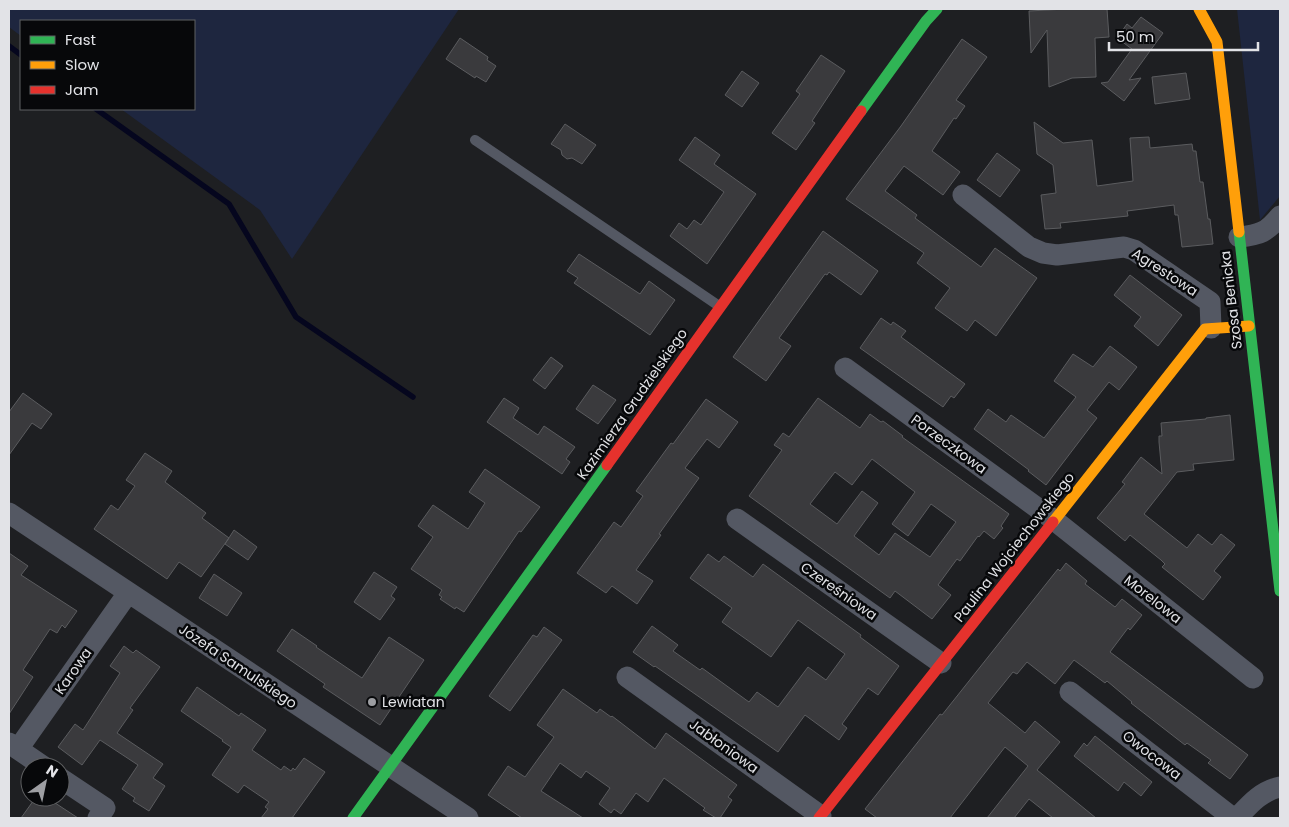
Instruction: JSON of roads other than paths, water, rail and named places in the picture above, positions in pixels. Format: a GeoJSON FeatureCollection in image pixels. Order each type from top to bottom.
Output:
{"type":"FeatureCollection","features":[{"type":"Feature","properties":{"kind":"street","name":"Kazimierza Grudzielskiego"},"geometry":{"type":"LineString","coordinates":[[353,818],[720,306],[926,21],[937,9]]}},
{"type":"Feature","properties":{"kind":"street","name":"Szosa Benicka"},"geometry":{"type":"LineString","coordinates":[[1199,9],[1217,42],[1280,591]]}},
{"type":"Feature","properties":{"kind":"street","name":"Agrestowa"},"geometry":{"type":"LineString","coordinates":[[963,195],[1029,247],[1043,253],[1058,255],[1124,247],[1134,250],[1210,302],[1210,328]]}},
{"type":"Feature","properties":{"kind":"street"},"geometry":{"type":"LineString","coordinates":[[1239,237],[1253,236],[1268,230],[1280,216]]}},
{"type":"Feature","properties":{"kind":"street"},"geometry":{"type":"LineString","coordinates":[[1210,328],[1249,326]]}},
{"type":"Feature","properties":{"kind":"street","name":"Paulina Wojciechowskiego"},"geometry":{"type":"LineString","coordinates":[[820,817],[1205,329],[1210,328]]}},
{"type":"Feature","properties":{"kind":"street","name":"Porzeczkowa"},"geometry":{"type":"LineString","coordinates":[[845,368],[1054,520]]}},
{"type":"Feature","properties":{"kind":"street","name":"Józefa Samulskiego"},"geometry":{"type":"LineString","coordinates":[[9,513],[468,818]]}},
{"type":"Feature","properties":{"kind":"street","name":"Czereśniowa"},"geometry":{"type":"LineString","coordinates":[[737,519],[941,663]]}},
{"type":"Feature","properties":{"kind":"street","name":"Morelowa"},"geometry":{"type":"LineString","coordinates":[[1054,520],[1253,678]]}},
{"type":"Feature","properties":{"kind":"street","name":"Karowa"},"geometry":{"type":"LineString","coordinates":[[13,746],[128,593]]}},
{"type":"Feature","properties":{"kind":"street","name":"Jabłoniowa"},"geometry":{"type":"LineString","coordinates":[[627,677],[820,817]]}},
{"type":"Feature","properties":{"kind":"street","name":"Owocowa"},"geometry":{"type":"LineString","coordinates":[[1070,692],[1235,818]]}},
{"type":"Feature","properties":{"kind":"street"},"geometry":{"type":"LineString","coordinates":[[13,746],[29,757]]}},
{"type":"Feature","properties":{"kind":"street"},"geometry":{"type":"LineString","coordinates":[[70,787],[101,813]]}},
{"type":"Feature","properties":{"kind":"street"},"geometry":{"type":"LineString","coordinates":[[1235,818],[1255,798],[1271,789],[1280,787]]}},
{"type":"Feature","properties":{"kind":"lane"},"geometry":{"type":"LineString","coordinates":[[475,140],[720,306]]}},
{"type":"Feature","properties":{"kind":"waterway"},"geometry":{"type":"LineString","coordinates":[[9,46],[20,54]]}},
{"type":"Feature","properties":{"kind":"waterway"},"geometry":{"type":"LineString","coordinates":[[97,110],[229,204],[296,317],[413,397]]}},
{"type":"Feature","properties":{"kind":"place","name":"Lewiatan"},"geometry":{"type":"Point","coordinates":[372,702]}}]}
